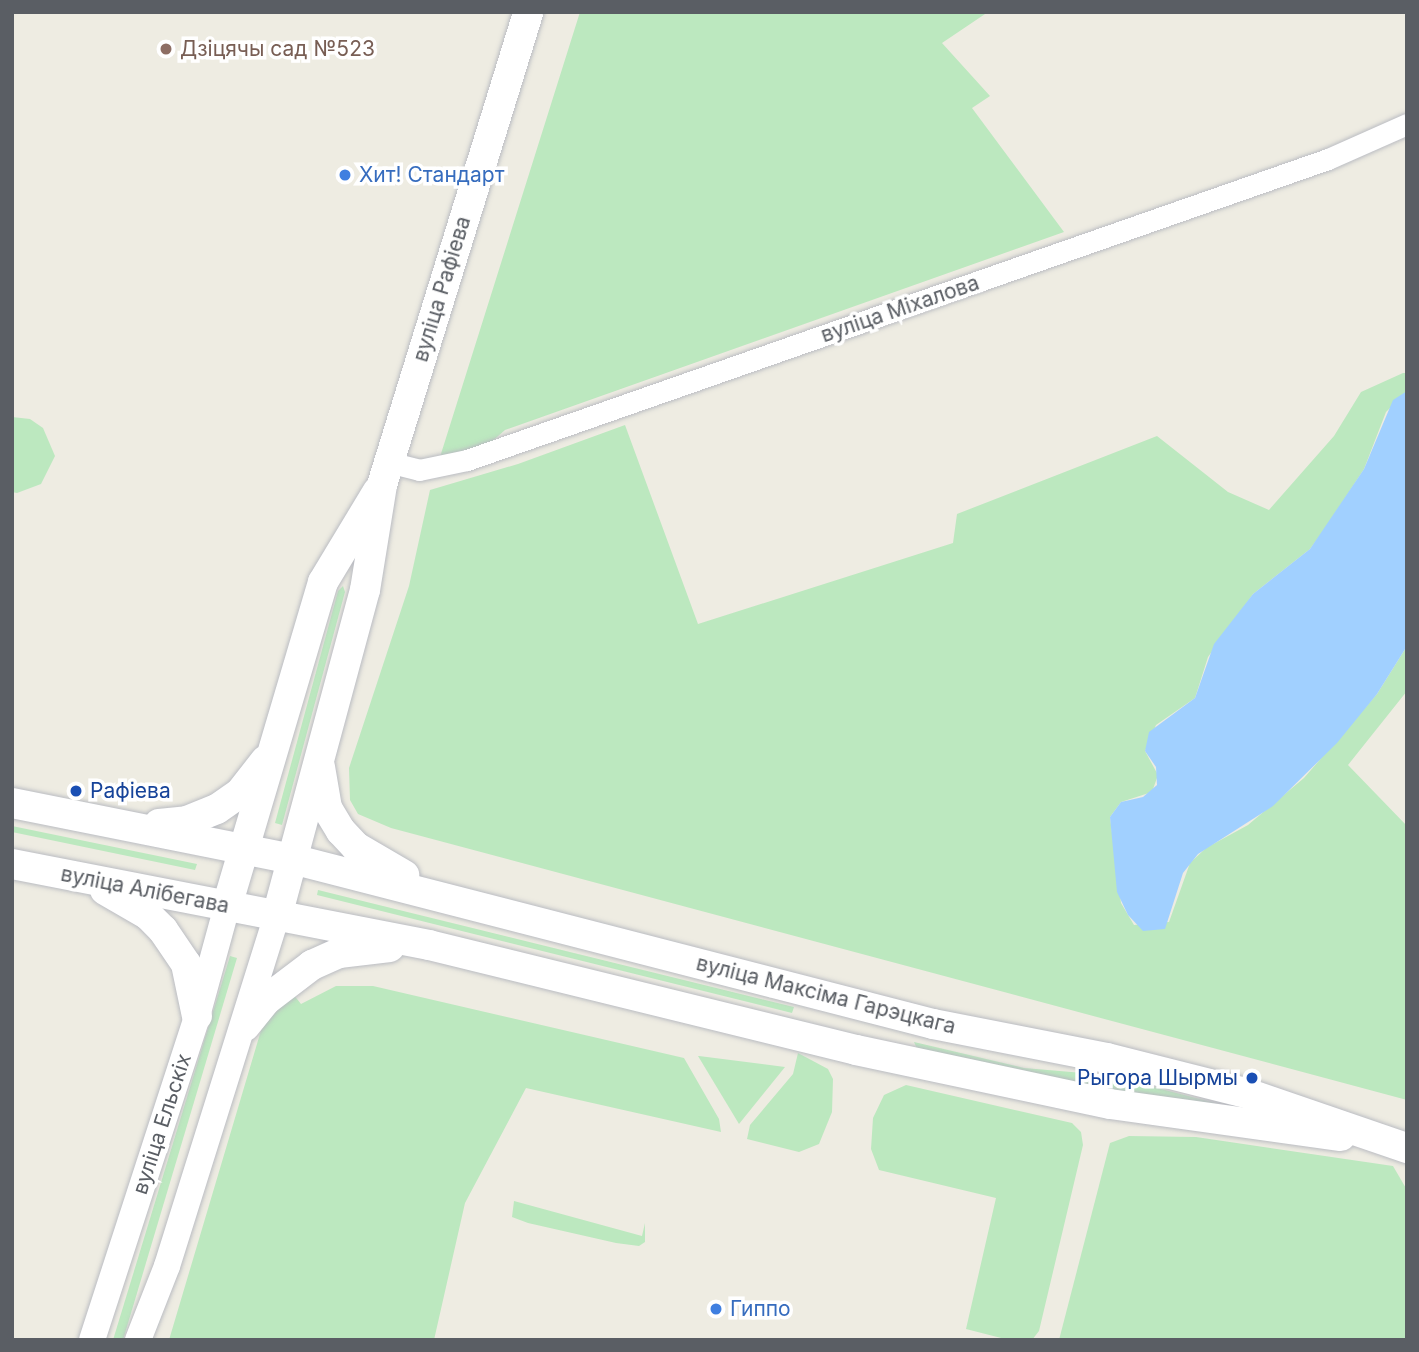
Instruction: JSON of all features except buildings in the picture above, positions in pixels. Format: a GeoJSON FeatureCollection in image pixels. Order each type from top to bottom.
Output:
{"type":"FeatureCollection","features":[{"type":"Feature","properties":{"kind":"main road","name":"вуліца Рафіева"},"geometry":{"type":"LineString","coordinates":[[227,906],[269,854],[319,754],[365,590],[385,474],[528,12]]}},
{"type":"Feature","properties":{"kind":"main road","name":"вуліца Рафіева"},"geometry":{"type":"LineString","coordinates":[[277,916],[269,854],[278,738],[323,582],[385,474]]}},
{"type":"Feature","properties":{"kind":"main road"},"geometry":{"type":"LineString","coordinates":[[141,825],[187,821],[217,809],[251,780],[278,738]]}},
{"type":"Feature","properties":{"kind":"main road"},"geometry":{"type":"LineString","coordinates":[[319,754],[321,787],[341,831],[356,847],[385,865],[445,895]]}},
{"type":"Feature","properties":{"kind":"main road"},"geometry":{"type":"LineString","coordinates":[[12,803],[141,825],[269,854]]}},
{"type":"Feature","properties":{"kind":"main road","name":"вуліца Максіма Гарэцкага"},"geometry":{"type":"LineString","coordinates":[[269,854],[445,895],[866,1005],[1249,1094],[1393,1144]]}},
{"type":"Feature","properties":{"kind":"main road","name":"вуліца Алібегава"},"geometry":{"type":"LineString","coordinates":[[12,864],[277,916]]}},
{"type":"Feature","properties":{"kind":"main road"},"geometry":{"type":"LineString","coordinates":[[80,877],[148,915],[163,930],[186,964],[197,1016]]}},
{"type":"Feature","properties":{"kind":"main road","name":"вуліца Максіма Гарэцкага"},"geometry":{"type":"LineString","coordinates":[[277,916],[429,945],[856,1050],[1110,1104],[1302,1134],[1393,1144]]}},
{"type":"Feature","properties":{"kind":"main road"},"geometry":{"type":"LineString","coordinates":[[245,1026],[266,1000],[312,965],[365,948],[429,945]]}},
{"type":"Feature","properties":{"kind":"main road"},"geometry":{"type":"LineString","coordinates":[[856,1050],[866,1005]]}},
{"type":"Feature","properties":{"kind":"street","name":"вуліца Міхалова"},"geometry":{"type":"LineString","coordinates":[[385,474],[467,460],[1328,159],[1407,124]]}},
{"type":"Feature","properties":{"kind":"street","name":"вуліца Ельскіх"},"geometry":{"type":"LineString","coordinates":[[92,1340],[197,1016],[227,906]]}},
{"type":"Feature","properties":{"kind":"street"},"geometry":{"type":"LineString","coordinates":[[138,1340],[167,1266],[245,1026],[277,916]]}},
{"type":"Feature","properties":{"kind":"green space"},"geometry":{"type":"Polygon","coordinates":[[[580,12],[988,12],[942,43],[990,96],[972,108],[1064,232],[505,430],[489,444],[440,457],[580,12]]]}},
{"type":"Feature","properties":{"kind":"green space"},"geometry":{"type":"Polygon","coordinates":[[[1407,373],[1407,391],[1386,412],[1364,469],[1324,530],[1310,549],[1253,594],[1208,657],[1195,698],[1156,725],[1145,751],[1158,775],[1152,792],[1121,802],[1110,817],[1121,903],[1134,925],[1169,922],[1190,863],[1206,848],[1248,825],[1304,778],[1377,694],[1407,646],[1407,691],[1348,765],[1407,826],[1407,1100],[391,828],[358,814],[350,800],[349,768],[409,586],[430,490],[518,464],[625,425],[698,624],[953,543],[957,514],[1157,436],[1228,492],[1269,510],[1334,436],[1361,392],[1407,373]]]}},
{"type":"Feature","properties":{"kind":"green space"},"geometry":{"type":"Polygon","coordinates":[[[12,417],[30,419],[43,428],[55,456],[41,484],[17,493],[12,492],[12,417]]]}},
{"type":"Feature","properties":{"kind":"green space"},"geometry":{"type":"Polygon","coordinates":[[[343,586],[345,592],[282,825],[275,823],[338,591],[343,586]]]}},
{"type":"Feature","properties":{"kind":"green space"},"geometry":{"type":"Polygon","coordinates":[[[12,826],[197,864],[195,870],[12,832],[12,826]]]}},
{"type":"Feature","properties":{"kind":"green space"},"geometry":{"type":"Polygon","coordinates":[[[318,890],[794,1007],[792,1013],[317,895],[318,890]]]}},
{"type":"Feature","properties":{"kind":"green space"},"geometry":{"type":"Polygon","coordinates":[[[230,956],[237,958],[123,1340],[113,1340],[230,956]]]}},
{"type":"Feature","properties":{"kind":"green space"},"geometry":{"type":"Polygon","coordinates":[[[336,986],[373,986],[684,1058],[719,1119],[721,1132],[526,1088],[465,1203],[434,1340],[169,1340],[262,1027],[293,994],[301,1004],[336,986]]]}},
{"type":"Feature","properties":{"kind":"green space"},"geometry":{"type":"Polygon","coordinates":[[[914,1042],[1024,1068],[1107,1075],[1250,1112],[1085,1091],[918,1051],[914,1042]]]}},
{"type":"Feature","properties":{"kind":"green space"},"geometry":{"type":"Polygon","coordinates":[[[798,1053],[828,1069],[833,1079],[832,1112],[819,1144],[799,1152],[747,1139],[750,1125],[793,1074],[798,1053]]]}},
{"type":"Feature","properties":{"kind":"green space"},"geometry":{"type":"Polygon","coordinates":[[[699,1056],[785,1067],[739,1124],[699,1056]]]}},
{"type":"Feature","properties":{"kind":"green space"},"geometry":{"type":"Polygon","coordinates":[[[906,1085],[1072,1123],[1081,1132],[1083,1145],[1039,1331],[1032,1340],[1009,1340],[966,1329],[996,1198],[879,1170],[871,1149],[873,1118],[884,1095],[906,1085]]]}},
{"type":"Feature","properties":{"kind":"green space"},"geometry":{"type":"Polygon","coordinates":[[[1129,1136],[1196,1137],[1393,1166],[1407,1190],[1407,1340],[1059,1340],[1110,1143],[1129,1136]]]}},
{"type":"Feature","properties":{"kind":"green space"},"geometry":{"type":"Polygon","coordinates":[[[514,1201],[642,1236],[645,1223],[645,1242],[639,1246],[616,1243],[528,1223],[512,1217],[514,1201]]]}},
{"type":"Feature","properties":{"kind":"water"},"geometry":{"type":"Polygon","coordinates":[[[1407,391],[1407,646],[1377,694],[1337,743],[1273,806],[1198,854],[1183,873],[1165,929],[1143,931],[1128,915],[1117,892],[1110,817],[1121,802],[1143,797],[1157,785],[1156,767],[1145,751],[1149,732],[1195,698],[1214,644],[1253,594],[1310,549],[1364,469],[1393,400],[1407,391]]]}},
{"type":"Feature","properties":{"kind":"place","name":"Дзіцячы сад №523"},"geometry":{"type":"Point","coordinates":[166,49]}},
{"type":"Feature","properties":{"kind":"place","name":"Хит! Стандарт"},"geometry":{"type":"Point","coordinates":[345,175]}},
{"type":"Feature","properties":{"kind":"place","name":"Рафіева"},"geometry":{"type":"Point","coordinates":[76,791]}},
{"type":"Feature","properties":{"kind":"place","name":"Рыгора Шырмы"},"geometry":{"type":"Point","coordinates":[1252,1078]}},
{"type":"Feature","properties":{"kind":"place","name":"Гиппо"},"geometry":{"type":"Point","coordinates":[716,1309]}}]}
